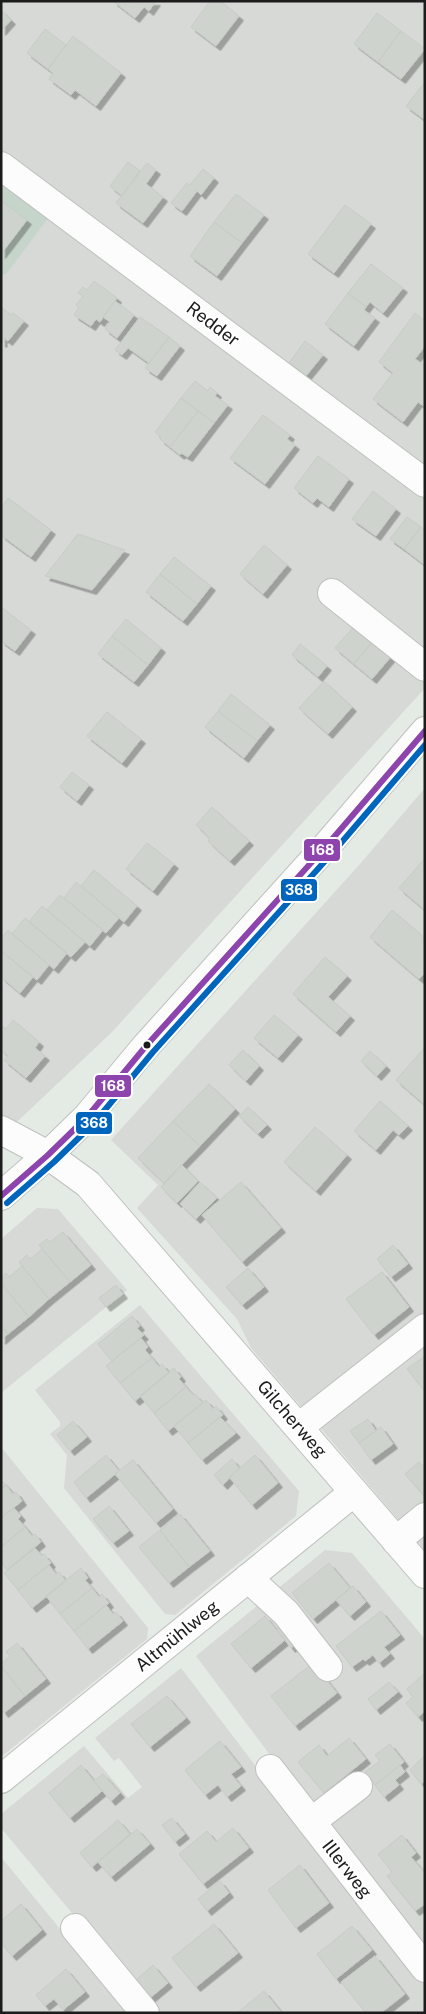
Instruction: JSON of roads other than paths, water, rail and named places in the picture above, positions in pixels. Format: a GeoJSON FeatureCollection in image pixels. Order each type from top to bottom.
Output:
{"type":"FeatureCollection","features":[{"type":"Feature","properties":{"kind":"street","name":"Redder"},"geometry":{"type":"LineString","coordinates":[[1,166],[425,483]]}},
{"type":"Feature","properties":{"kind":"street"},"geometry":{"type":"LineString","coordinates":[[332,594],[425,667]]}},
{"type":"Feature","properties":{"kind":"street"},"geometry":{"type":"LineString","coordinates":[[1,1196],[48,1155],[87,1117],[146,1046],[322,850],[424,732]]}},
{"type":"Feature","properties":{"kind":"street","name":"Gilcherweg"},"geometry":{"type":"LineString","coordinates":[[1,1130],[48,1155],[88,1184],[425,1574]]}},
{"type":"Feature","properties":{"kind":"street"},"geometry":{"type":"LineString","coordinates":[[299,1427],[425,1328]]}},
{"type":"Feature","properties":{"kind":"street","name":"Altmühlweg"},"geometry":{"type":"LineString","coordinates":[[1,1779],[354,1492]]}},
{"type":"Feature","properties":{"kind":"street"},"geometry":{"type":"LineString","coordinates":[[396,1541],[425,1517]]}},
{"type":"Feature","properties":{"kind":"street"},"geometry":{"type":"LineString","coordinates":[[248,1578],[286,1613],[328,1667]]}},
{"type":"Feature","properties":{"kind":"street","name":"Illerweg"},"geometry":{"type":"LineString","coordinates":[[270,1769],[425,1968]]}},
{"type":"Feature","properties":{"kind":"street"},"geometry":{"type":"LineString","coordinates":[[311,1822],[358,1786]]}},
{"type":"Feature","properties":{"kind":"street"},"geometry":{"type":"LineString","coordinates":[[75,1928],[145,2013]]}}]}
